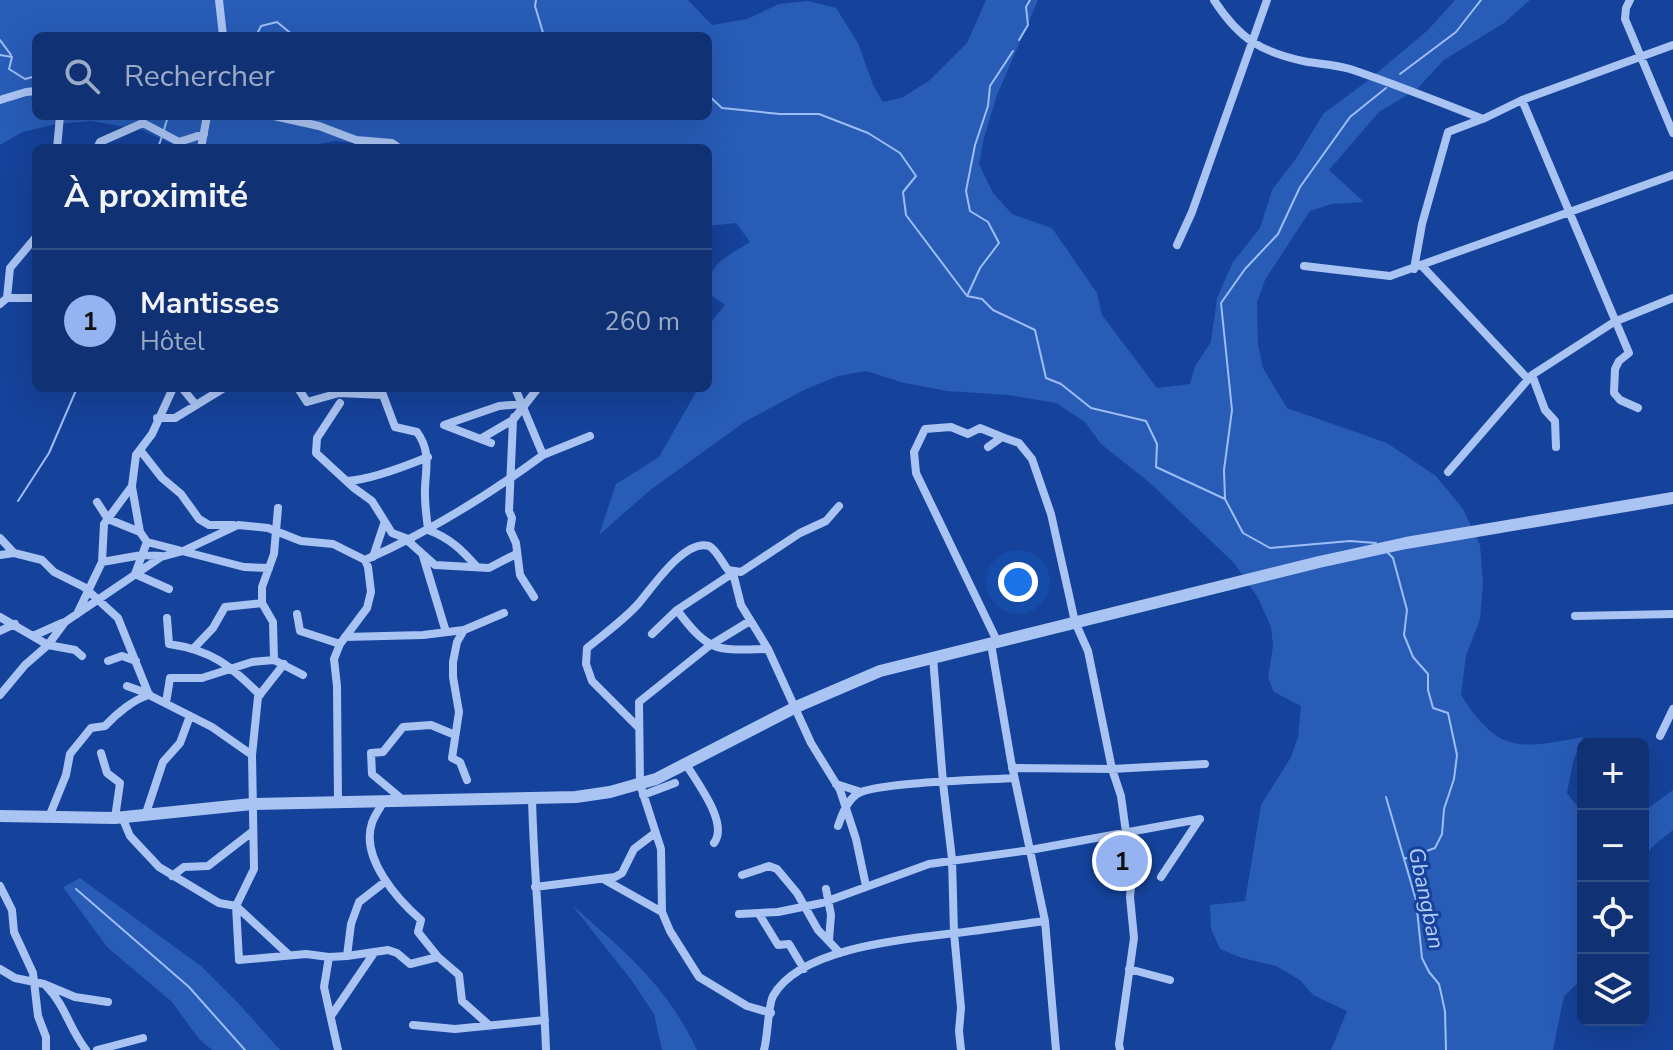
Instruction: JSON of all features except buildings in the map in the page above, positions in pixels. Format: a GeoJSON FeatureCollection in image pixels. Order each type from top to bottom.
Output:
{"type":"FeatureCollection","features":[{"type":"Feature","properties":{"kind":"street"},"geometry":{"type":"LineString","coordinates":[[219,0],[223,32]]}},
{"type":"Feature","properties":{"kind":"street"},"geometry":{"type":"LineString","coordinates":[[1214,0],[1229,23],[1251,43],[1265,50],[1346,68],[1483,119]]}},
{"type":"Feature","properties":{"kind":"street"},"geometry":{"type":"LineString","coordinates":[[1177,245],[1192,212],[1267,0]]}},
{"type":"Feature","properties":{"kind":"street"},"geometry":{"type":"LineString","coordinates":[[1630,0],[1625,19],[1669,114],[1673,133]]}},
{"type":"Feature","properties":{"kind":"street"},"geometry":{"type":"LineString","coordinates":[[1418,267],[1422,224],[1448,132],[1522,100],[1673,45]]}},
{"type":"Feature","properties":{"kind":"street"},"geometry":{"type":"LineString","coordinates":[[0,100],[32,91]]}},
{"type":"Feature","properties":{"kind":"street"},"geometry":{"type":"LineString","coordinates":[[1522,100],[1629,353],[1615,369],[1614,393],[1620,400],[1638,408]]}},
{"type":"Feature","properties":{"kind":"street"},"geometry":{"type":"LineString","coordinates":[[57,144],[60,120]]}},
{"type":"Feature","properties":{"kind":"street"},"geometry":{"type":"LineString","coordinates":[[202,144],[206,120]]}},
{"type":"Feature","properties":{"kind":"street"},"geometry":{"type":"LineString","coordinates":[[292,120],[356,140],[393,144]]}},
{"type":"Feature","properties":{"kind":"street"},"geometry":{"type":"LineString","coordinates":[[99,144],[143,123],[179,142],[204,134]]}},
{"type":"Feature","properties":{"kind":"street"},"geometry":{"type":"LineString","coordinates":[[1304,266],[1390,276],[1673,175]]}},
{"type":"Feature","properties":{"kind":"street"},"geometry":{"type":"LineString","coordinates":[[32,242],[10,268],[3,301],[32,298]]}},
{"type":"Feature","properties":{"kind":"street"},"geometry":{"type":"LineString","coordinates":[[1418,267],[1530,377],[1545,410],[1555,421],[1556,447]]}},
{"type":"Feature","properties":{"kind":"street"},"geometry":{"type":"LineString","coordinates":[[1448,472],[1530,377],[1614,322],[1673,298]]}},
{"type":"Feature","properties":{"kind":"street"},"geometry":{"type":"LineString","coordinates":[[171,392],[152,434],[136,455],[132,486],[140,532],[147,542],[244,567],[269,568]]}},
{"type":"Feature","properties":{"kind":"street"},"geometry":{"type":"LineString","coordinates":[[185,392],[196,405]]}},
{"type":"Feature","properties":{"kind":"street"},"geometry":{"type":"LineString","coordinates":[[157,418],[175,418],[217,392]]}},
{"type":"Feature","properties":{"kind":"street"},"geometry":{"type":"LineString","coordinates":[[301,392],[307,402],[339,394]]}},
{"type":"Feature","properties":{"kind":"street"},"geometry":{"type":"LineString","coordinates":[[380,392],[395,427],[417,432],[424,442],[428,457],[424,498],[428,530]]}},
{"type":"Feature","properties":{"kind":"street"},"geometry":{"type":"LineString","coordinates":[[516,392],[543,455]]}},
{"type":"Feature","properties":{"kind":"street"},"geometry":{"type":"LineString","coordinates":[[534,392],[520,406],[513,420],[510,530],[516,543],[520,575],[534,597]]}},
{"type":"Feature","properties":{"kind":"street"},"geometry":{"type":"LineString","coordinates":[[339,394],[317,438],[316,453],[372,501],[384,524],[401,538],[410,540],[435,565],[489,568],[516,554]]}},
{"type":"Feature","properties":{"kind":"street"},"geometry":{"type":"LineString","coordinates":[[491,443],[444,425],[499,406],[520,406]]}},
{"type":"Feature","properties":{"kind":"street"},"geometry":{"type":"LineString","coordinates":[[482,438],[513,420]]}},
{"type":"Feature","properties":{"kind":"street"},"geometry":{"type":"LineString","coordinates":[[1056,1050],[1045,921],[1013,773],[994,643],[916,473],[914,452],[925,429],[951,427],[968,434],[980,428],[1019,443],[1032,459],[1051,514],[1075,622],[1088,651],[1112,769],[1121,796],[1132,876],[1130,897],[1134,938],[1120,1050]]}},
{"type":"Feature","properties":{"kind":"street"},"geometry":{"type":"LineString","coordinates":[[140,450],[162,478],[181,494],[199,519],[209,525],[238,525],[277,531],[301,541],[333,544],[369,559],[469,507],[543,455],[590,436]]}},
{"type":"Feature","properties":{"kind":"street"},"geometry":{"type":"LineString","coordinates":[[988,447],[1002,437]]}},
{"type":"Feature","properties":{"kind":"street"},"geometry":{"type":"LineString","coordinates":[[347,481],[366,480],[428,457]]}},
{"type":"Feature","properties":{"kind":"street"},"geometry":{"type":"LineString","coordinates":[[77,615],[102,562],[102,533],[108,519],[132,486]]}},
{"type":"Feature","properties":{"kind":"street"},"geometry":{"type":"LineString","coordinates":[[642,789],[796,707],[880,671],[1406,543],[1673,498]]}},
{"type":"Feature","properties":{"kind":"street"},"geometry":{"type":"LineString","coordinates":[[97,502],[108,519],[140,532]]}},
{"type":"Feature","properties":{"kind":"street"},"geometry":{"type":"LineString","coordinates":[[652,634],[677,610],[733,573],[741,572],[800,533],[826,521],[839,506]]}},
{"type":"Feature","properties":{"kind":"street"},"geometry":{"type":"LineString","coordinates":[[274,660],[273,622],[262,603],[262,587],[277,531],[278,508]]}},
{"type":"Feature","properties":{"kind":"street"},"geometry":{"type":"LineString","coordinates":[[338,802],[334,665],[342,640],[370,600],[369,559],[384,524]]}},
{"type":"Feature","properties":{"kind":"street"},"geometry":{"type":"LineString","coordinates":[[102,562],[183,551],[238,525]]}},
{"type":"Feature","properties":{"kind":"street"},"geometry":{"type":"LineString","coordinates":[[428,530],[457,544],[477,567]]}},
{"type":"Feature","properties":{"kind":"street"},"geometry":{"type":"LineString","coordinates":[[0,538],[14,553]]}},
{"type":"Feature","properties":{"kind":"street"},"geometry":{"type":"LineString","coordinates":[[135,574],[147,542]]}},
{"type":"Feature","properties":{"kind":"street"},"geometry":{"type":"LineString","coordinates":[[640,728],[592,681],[586,664],[587,648],[639,603],[682,555],[698,546],[712,548],[733,573],[741,605],[768,649],[811,743],[843,797],[866,886]]}},
{"type":"Feature","properties":{"kind":"street"},"geometry":{"type":"LineString","coordinates":[[0,555],[14,553],[42,560],[54,572],[88,591],[118,618],[149,695]]}},
{"type":"Feature","properties":{"kind":"street"},"geometry":{"type":"LineString","coordinates":[[423,554],[446,632]]}},
{"type":"Feature","properties":{"kind":"street"},"geometry":{"type":"LineString","coordinates":[[33,636],[77,615],[163,556]]}},
{"type":"Feature","properties":{"kind":"street"},"geometry":{"type":"LineString","coordinates":[[135,574],[169,589]]}},
{"type":"Feature","properties":{"kind":"street"},"geometry":{"type":"LineString","coordinates":[[194,648],[213,628],[225,607],[262,603]]}},
{"type":"Feature","properties":{"kind":"street"},"geometry":{"type":"LineString","coordinates":[[677,610],[696,636],[709,646],[725,650],[768,649]]}},
{"type":"Feature","properties":{"kind":"street"},"geometry":{"type":"LineString","coordinates":[[297,614],[300,631],[342,640],[464,630],[504,613]]}},
{"type":"Feature","properties":{"kind":"street"},"geometry":{"type":"LineString","coordinates":[[1575,616],[1673,614]]}},
{"type":"Feature","properties":{"kind":"street"},"geometry":{"type":"LineString","coordinates":[[0,617],[48,645],[75,650],[82,656]]}},
{"type":"Feature","properties":{"kind":"street"},"geometry":{"type":"LineString","coordinates":[[167,618],[169,644],[194,648],[233,667],[260,695]]}},
{"type":"Feature","properties":{"kind":"street"},"geometry":{"type":"LineString","coordinates":[[750,621],[709,646],[639,702],[642,789],[661,849],[660,895],[662,912],[670,931],[699,977],[747,1006],[771,1013]]}},
{"type":"Feature","properties":{"kind":"street"},"geometry":{"type":"LineString","coordinates":[[0,695],[25,665],[48,645],[65,622]]}},
{"type":"Feature","properties":{"kind":"street"},"geometry":{"type":"LineString","coordinates":[[0,631],[15,624]]}},
{"type":"Feature","properties":{"kind":"street"},"geometry":{"type":"LineString","coordinates":[[464,630],[457,642],[453,662],[459,712],[452,758],[460,762],[467,780]]}},
{"type":"Feature","properties":{"kind":"street"},"geometry":{"type":"LineString","coordinates":[[108,661],[122,656],[136,661]]}},
{"type":"Feature","properties":{"kind":"street"},"geometry":{"type":"LineString","coordinates":[[933,657],[952,859],[961,1050]]}},
{"type":"Feature","properties":{"kind":"street"},"geometry":{"type":"LineString","coordinates":[[166,703],[170,678],[202,678],[233,667],[274,660],[303,675]]}},
{"type":"Feature","properties":{"kind":"street"},"geometry":{"type":"LineString","coordinates":[[284,664],[260,695],[252,755],[254,869],[236,906],[239,960],[316,953],[329,957],[347,956],[388,950],[410,964],[438,957]]}},
{"type":"Feature","properties":{"kind":"street"},"geometry":{"type":"LineString","coordinates":[[127,686],[212,727],[252,755]]}},
{"type":"Feature","properties":{"kind":"street"},"geometry":{"type":"LineString","coordinates":[[49,817],[66,775],[70,754],[91,728],[105,726],[113,717],[149,695]]}},
{"type":"Feature","properties":{"kind":"street"},"geometry":{"type":"LineString","coordinates":[[1660,736],[1673,709]]}},
{"type":"Feature","properties":{"kind":"street"},"geometry":{"type":"LineString","coordinates":[[145,816],[163,762],[180,743],[190,716]]}},
{"type":"Feature","properties":{"kind":"street"},"geometry":{"type":"LineString","coordinates":[[404,800],[372,774],[371,753],[383,752],[403,727],[431,725],[455,735]]}},
{"type":"Feature","properties":{"kind":"street"},"geometry":{"type":"LineString","coordinates":[[101,753],[107,773],[120,783],[118,817],[130,836],[159,867],[172,876],[219,903],[236,906],[289,955]]}},
{"type":"Feature","properties":{"kind":"street"},"geometry":{"type":"LineString","coordinates":[[686,764],[717,819],[718,838],[714,843]]}},
{"type":"Feature","properties":{"kind":"street"},"geometry":{"type":"LineString","coordinates":[[836,784],[861,792],[1013,773],[1205,764]]}},
{"type":"Feature","properties":{"kind":"street"},"geometry":{"type":"LineString","coordinates":[[0,816],[118,817],[252,804],[576,797],[675,783]]}},
{"type":"Feature","properties":{"kind":"street"},"geometry":{"type":"LineString","coordinates":[[838,826],[845,808],[861,792]]}},
{"type":"Feature","properties":{"kind":"street"},"geometry":{"type":"LineString","coordinates":[[532,798],[546,1050]]}},
{"type":"Feature","properties":{"kind":"street"},"geometry":{"type":"LineString","coordinates":[[384,801],[371,824],[370,836],[379,870],[400,901],[421,920],[418,932],[438,957],[459,975],[462,1001],[490,1026]]}},
{"type":"Feature","properties":{"kind":"street"},"geometry":{"type":"LineString","coordinates":[[739,914],[759,914],[828,902],[909,869],[952,859],[1030,850],[1200,819],[1161,877]]}},
{"type":"Feature","properties":{"kind":"street"},"geometry":{"type":"LineString","coordinates":[[172,876],[184,867],[208,866],[252,832]]}},
{"type":"Feature","properties":{"kind":"street"},"geometry":{"type":"LineString","coordinates":[[535,887],[604,880],[622,873],[634,849],[655,833]]}},
{"type":"Feature","properties":{"kind":"street"},"geometry":{"type":"LineString","coordinates":[[742,875],[769,866],[777,869],[797,893],[818,930],[840,953]]}},
{"type":"Feature","properties":{"kind":"street"},"geometry":{"type":"LineString","coordinates":[[604,880],[662,912]]}},
{"type":"Feature","properties":{"kind":"street"},"geometry":{"type":"LineString","coordinates":[[347,956],[351,924],[359,902],[386,881]]}},
{"type":"Feature","properties":{"kind":"street"},"geometry":{"type":"LineString","coordinates":[[0,886],[12,910],[14,932],[37,980],[59,1000],[72,1032],[86,1050]]}},
{"type":"Feature","properties":{"kind":"street"},"geometry":{"type":"LineString","coordinates":[[826,889],[831,915],[829,940]]}},
{"type":"Feature","properties":{"kind":"street"},"geometry":{"type":"LineString","coordinates":[[759,914],[778,945],[789,944],[804,969]]}},
{"type":"Feature","properties":{"kind":"street"},"geometry":{"type":"LineString","coordinates":[[764,1050],[770,1002],[774,994],[783,982],[815,961],[879,943],[1045,921]]}},
{"type":"Feature","properties":{"kind":"street"},"geometry":{"type":"LineString","coordinates":[[331,1016],[374,953]]}},
{"type":"Feature","properties":{"kind":"street"},"geometry":{"type":"LineString","coordinates":[[329,957],[324,987],[338,1050]]}},
{"type":"Feature","properties":{"kind":"street"},"geometry":{"type":"LineString","coordinates":[[0,969],[15,978],[37,980],[75,997],[108,1002]]}},
{"type":"Feature","properties":{"kind":"street"},"geometry":{"type":"LineString","coordinates":[[1129,969],[1170,980]]}},
{"type":"Feature","properties":{"kind":"street"},"geometry":{"type":"LineString","coordinates":[[37,980],[38,1016],[46,1037],[46,1050]]}},
{"type":"Feature","properties":{"kind":"street"},"geometry":{"type":"LineString","coordinates":[[413,1025],[455,1029],[545,1020]]}},
{"type":"Feature","properties":{"kind":"street"},"geometry":{"type":"LineString","coordinates":[[97,1050],[143,1038]]}},
{"type":"Feature","properties":{"kind":"shaded area"},"geometry":{"type":"Polygon","coordinates":[[[0,0],[688,0],[712,25],[747,19],[779,4],[808,1],[836,8],[858,43],[873,85],[883,102],[903,97],[930,80],[967,43],[986,0],[1038,0],[997,95],[979,164],[993,193],[1012,214],[1052,228],[1097,293],[1102,315],[1157,388],[1190,384],[1195,366],[1211,342],[1217,298],[1233,262],[1260,228],[1272,190],[1323,114],[1428,30],[1455,0],[1530,0],[1504,23],[1444,60],[1417,89],[1379,112],[1329,170],[1364,202],[1332,204],[1310,211],[1265,280],[1257,302],[1258,344],[1263,368],[1287,408],[1387,443],[1436,476],[1463,509],[1480,545],[1483,582],[1480,619],[1466,656],[1461,695],[1487,728],[1512,743],[1542,744],[1577,738],[1577,752],[1567,793],[1577,806],[1577,984],[1564,996],[1553,1050],[1331,1050],[1347,1011],[1313,995],[1300,980],[1276,966],[1220,949],[1211,929],[1210,905],[1245,901],[1261,805],[1291,757],[1298,737],[1301,706],[1274,692],[1268,678],[1273,646],[1271,627],[1258,598],[1234,563],[1150,483],[1101,444],[1085,422],[1056,403],[1008,395],[947,391],[904,383],[866,371],[838,376],[746,421],[649,491],[599,535],[616,484],[659,457],[696,392],[712,392],[712,321],[725,305],[712,296],[712,272],[726,257],[750,242],[736,223],[712,226],[712,144],[365,144],[335,141],[319,144],[172,144],[142,130],[91,121],[22,132],[0,145],[0,0]]]}},
{"type":"Feature","properties":{"kind":"shaded area"},"geometry":{"type":"Polygon","coordinates":[[[1673,790],[1673,830],[1649,851],[1649,810],[1673,790]]]}},
{"type":"Feature","properties":{"kind":"shaded area"},"geometry":{"type":"Polygon","coordinates":[[[80,878],[201,966],[280,1050],[212,1050],[199,1039],[172,1002],[107,947],[63,887],[80,878]]]}},
{"type":"Feature","properties":{"kind":"shaded area"},"geometry":{"type":"Polygon","coordinates":[[[572,905],[627,954],[658,987],[697,1050],[662,1050],[654,1014],[572,905]]]}},
{"type":"Feature","properties":{"kind":"waterway"},"geometry":{"type":"LineString","coordinates":[[536,0],[543,32]]}},
{"type":"Feature","properties":{"kind":"waterway"},"geometry":{"type":"LineString","coordinates":[[1019,40],[1028,25],[1026,7],[1030,0]]}},
{"type":"Feature","properties":{"kind":"waterway"},"geometry":{"type":"LineString","coordinates":[[1400,74],[1456,32],[1481,0]]}},
{"type":"Feature","properties":{"kind":"waterway"},"geometry":{"type":"LineString","coordinates":[[258,32],[261,26],[277,22],[289,32]]}},
{"type":"Feature","properties":{"kind":"waterway"},"geometry":{"type":"LineString","coordinates":[[0,40],[11,55]]}},
{"type":"Feature","properties":{"kind":"waterway"},"geometry":{"type":"LineString","coordinates":[[968,294],[980,268],[999,243],[988,222],[970,211],[966,191],[975,145],[988,106],[990,86],[1013,51]]}},
{"type":"Feature","properties":{"kind":"waterway"},"geometry":{"type":"LineString","coordinates":[[0,55],[12,57],[9,69],[25,79],[32,77]]}},
{"type":"Feature","properties":{"kind":"waterway"},"geometry":{"type":"LineString","coordinates":[[1225,499],[1224,470],[1232,410],[1221,303],[1245,269],[1278,234],[1300,187],[1350,117],[1386,88]]}},
{"type":"Feature","properties":{"kind":"waterway"},"geometry":{"type":"LineString","coordinates":[[712,99],[722,108],[780,114],[819,114],[868,133],[900,153],[916,176],[903,192],[906,215],[967,296],[982,299],[993,310],[1035,330],[1046,378],[1061,384],[1091,408],[1146,421],[1157,444],[1156,467],[1225,499],[1243,533],[1270,548],[1350,541],[1376,543]]}},
{"type":"Feature","properties":{"kind":"waterway"},"geometry":{"type":"LineString","coordinates":[[164,130],[167,120]]}},
{"type":"Feature","properties":{"kind":"waterway"},"geometry":{"type":"LineString","coordinates":[[159,144],[162,136]]}},
{"type":"Feature","properties":{"kind":"waterway"},"geometry":{"type":"LineString","coordinates":[[18,501],[49,453],[75,392]]}},
{"type":"Feature","properties":{"kind":"waterway"},"geometry":{"type":"LineString","coordinates":[[1387,552],[1393,558],[1407,610],[1404,635],[1413,657],[1428,674],[1433,708],[1448,713],[1457,755],[1454,779],[1444,809],[1442,834],[1435,848],[1404,859]]}},
{"type":"Feature","properties":{"kind":"waterway","name":"Gbangban"},"geometry":{"type":"LineString","coordinates":[[1386,797],[1416,900],[1422,958],[1439,984],[1445,1011],[1446,1050]]}},
{"type":"Feature","properties":{"kind":"waterway"},"geometry":{"type":"LineString","coordinates":[[76,889],[189,987],[245,1050]]}},
{"type":"Feature","properties":{"kind":"place","name":"Mantisses"},"geometry":{"type":"Point","coordinates":[1122,861]}}]}
